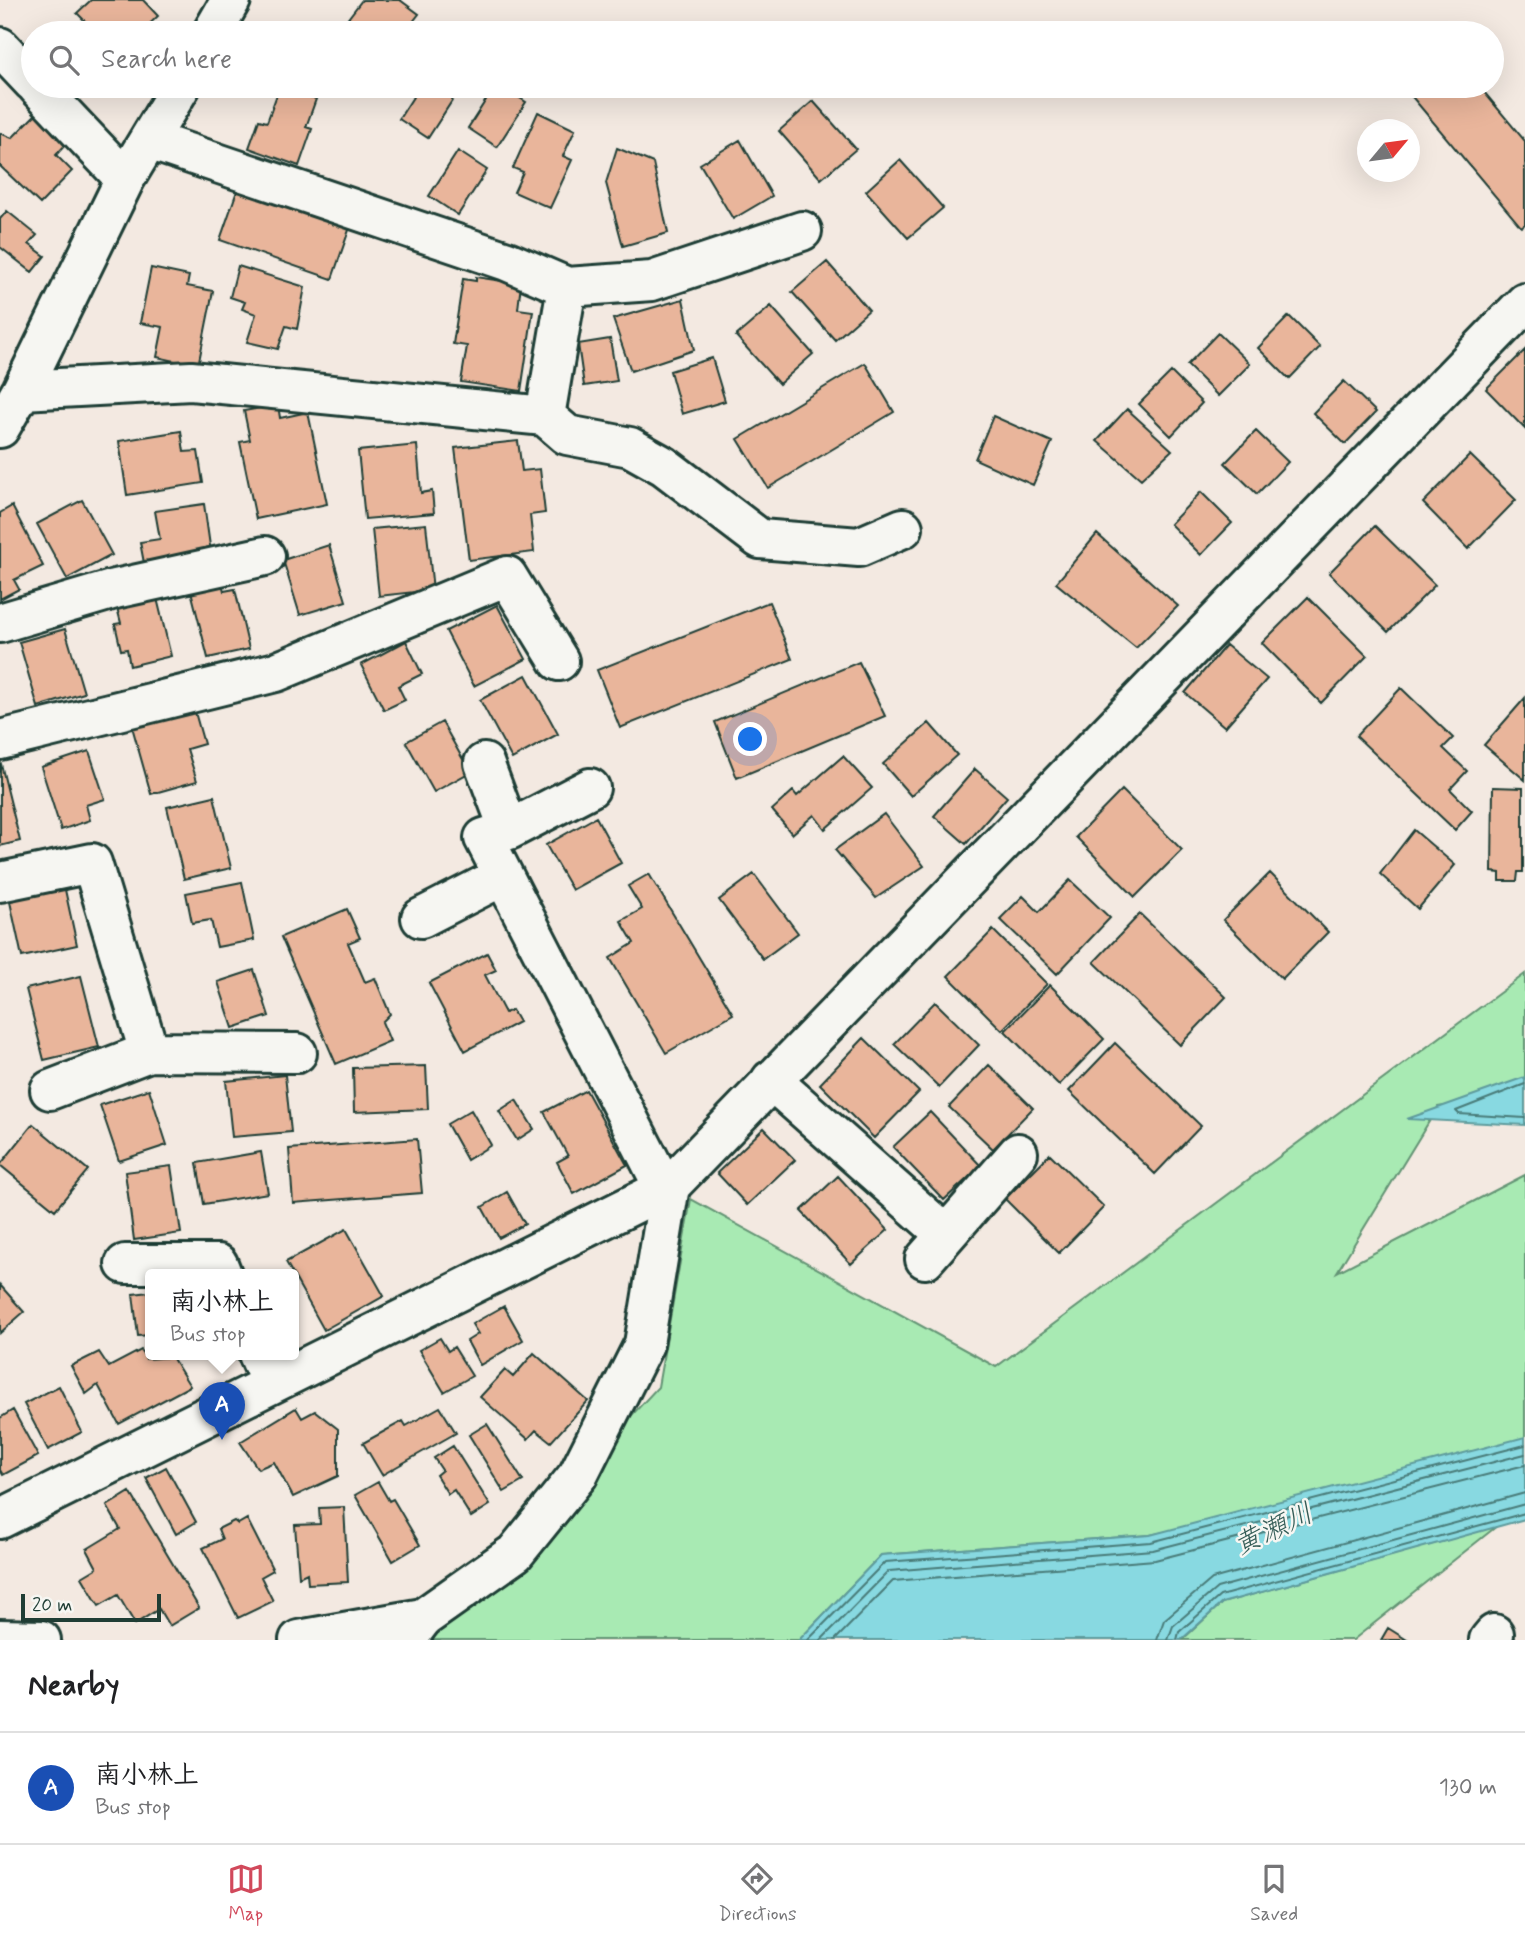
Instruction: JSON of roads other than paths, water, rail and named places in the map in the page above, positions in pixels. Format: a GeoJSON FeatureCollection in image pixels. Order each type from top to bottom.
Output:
{"type":"FeatureCollection","features":[{"type":"Feature","properties":{"kind":"street"},"geometry":{"type":"LineString","coordinates":[[219,21],[231,0]]}},
{"type":"Feature","properties":{"kind":"street"},"geometry":{"type":"LineString","coordinates":[[0,47],[21,69]]}},
{"type":"Feature","properties":{"kind":"street"},"geometry":{"type":"LineString","coordinates":[[48,98],[125,179]]}},
{"type":"Feature","properties":{"kind":"street"},"geometry":{"type":"LineString","coordinates":[[0,428],[22,390],[125,179],[174,98]]}},
{"type":"Feature","properties":{"kind":"street"},"geometry":{"type":"LineString","coordinates":[[149,140],[507,261],[567,287],[652,281],[802,231]]}},
{"type":"Feature","properties":{"kind":"street"},"geometry":{"type":"LineString","coordinates":[[545,416],[567,287]]}},
{"type":"Feature","properties":{"kind":"street"},"geometry":{"type":"LineString","coordinates":[[299,1354],[667,1187],[1525,303]]}},
{"type":"Feature","properties":{"kind":"street"},"geometry":{"type":"LineString","coordinates":[[22,390],[191,381],[545,416],[567,435],[630,447],[664,466],[760,539],[859,547],[903,528]]}},
{"type":"Feature","properties":{"kind":"street"},"geometry":{"type":"LineString","coordinates":[[0,623],[115,589],[265,556]]}},
{"type":"Feature","properties":{"kind":"street"},"geometry":{"type":"LineString","coordinates":[[0,740],[276,672],[507,576],[559,661]]}},
{"type":"Feature","properties":{"kind":"street"},"geometry":{"type":"LineString","coordinates":[[484,763],[509,830]]}},
{"type":"Feature","properties":{"kind":"street"},"geometry":{"type":"LineString","coordinates":[[299,1640],[414,1629],[515,1553],[578,1475],[643,1344],[667,1187],[484,838],[509,830],[590,788]]}},
{"type":"Feature","properties":{"kind":"street"},"geometry":{"type":"LineString","coordinates":[[0,882],[92,863],[149,1052]]}},
{"type":"Feature","properties":{"kind":"street"},"geometry":{"type":"LineString","coordinates":[[421,918],[503,876]]}},
{"type":"Feature","properties":{"kind":"street"},"geometry":{"type":"LineString","coordinates":[[50,1090],[149,1052],[297,1054]]}},
{"type":"Feature","properties":{"kind":"street"},"geometry":{"type":"LineString","coordinates":[[771,1080],[935,1246],[1018,1153]]}},
{"type":"Feature","properties":{"kind":"street"},"geometry":{"type":"LineString","coordinates":[[125,1264],[218,1264],[220,1269]]}},
{"type":"Feature","properties":{"kind":"street"},"geometry":{"type":"LineString","coordinates":[[0,1519],[285,1360]]}},
{"type":"Feature","properties":{"kind":"street"},"geometry":{"type":"LineString","coordinates":[[0,1639],[41,1640]]}},
{"type":"Feature","properties":{"kind":"water"},"geometry":{"type":"Polygon","coordinates":[[[1525,1077],[1525,1125],[1407,1119],[1525,1077]]]}},
{"type":"Feature","properties":{"kind":"water","name":"黄瀬川"},"geometry":{"type":"Polygon","coordinates":[[[1525,1437],[1525,1519],[1222,1603],[1181,1640],[799,1640],[881,1555],[1150,1535],[1525,1437]]]}},
{"type":"Feature","properties":{"kind":"place","name":"南小林上"},"geometry":{"type":"Point","coordinates":[222,1440]}}]}
